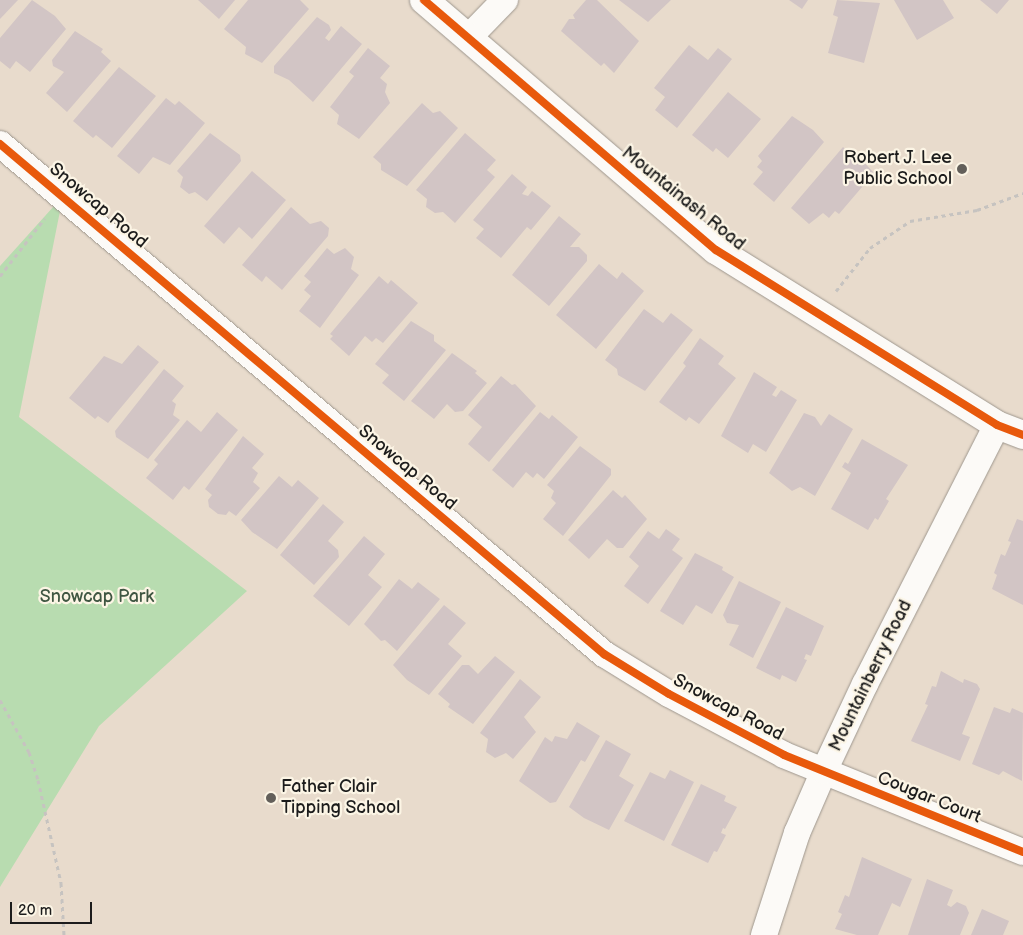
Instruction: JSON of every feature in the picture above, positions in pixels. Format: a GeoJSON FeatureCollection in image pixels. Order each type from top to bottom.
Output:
{"type":"FeatureCollection","features":[{"type":"Feature","properties":{"kind":"street","name":"Mountainash Road"},"geometry":{"type":"LineString","coordinates":[[424,0],[716,250],[998,425],[1023,435]]}},
{"type":"Feature","properties":{"kind":"street"},"geometry":{"type":"LineString","coordinates":[[468,38],[505,0]]}},
{"type":"Feature","properties":{"kind":"street","name":"Snowcap Road"},"geometry":{"type":"LineString","coordinates":[[0,144],[604,654],[669,694],[784,755],[824,771]]}},
{"type":"Feature","properties":{"kind":"street","name":"Mountainberry Road"},"geometry":{"type":"LineString","coordinates":[[764,935],[797,833],[824,771],[865,684],[998,425]]}},
{"type":"Feature","properties":{"kind":"street","name":"Cougar Court"},"geometry":{"type":"LineString","coordinates":[[824,771],[1023,852]]}},
{"type":"Feature","properties":{"kind":"path"},"geometry":{"type":"LineString","coordinates":[[818,314],[870,248],[888,233],[910,220],[977,210],[1023,193]]}},
{"type":"Feature","properties":{"kind":"path"},"geometry":{"type":"LineString","coordinates":[[0,276],[63,196]]}},
{"type":"Feature","properties":{"kind":"path"},"geometry":{"type":"LineString","coordinates":[[0,700],[29,752],[38,780],[61,883],[64,935]]}},
{"type":"Feature","properties":{"kind":"green space","name":"Snowcap Park"},"geometry":{"type":"Polygon","coordinates":[[[63,196],[19,417],[247,591],[99,726],[0,887],[0,266],[63,196]]]}},
{"type":"Feature","properties":{"kind":"building"},"geometry":{"type":"Polygon","coordinates":[[[0,0],[18,0],[0,19],[0,0]]]}},
{"type":"Feature","properties":{"kind":"building"},"geometry":{"type":"Polygon","coordinates":[[[32,0],[55,16],[66,29],[30,72],[16,61],[10,69],[0,61],[0,38],[32,0]]]}},
{"type":"Feature","properties":{"kind":"building"},"geometry":{"type":"Polygon","coordinates":[[[198,0],[235,0],[219,19],[198,0]]]}},
{"type":"Feature","properties":{"kind":"building"},"geometry":{"type":"Polygon","coordinates":[[[248,0],[300,0],[309,9],[262,63],[245,54],[246,47],[224,29],[248,0]]]}},
{"type":"Feature","properties":{"kind":"building"},"geometry":{"type":"Polygon","coordinates":[[[586,0],[597,0],[639,41],[614,73],[604,63],[601,66],[561,31],[569,19],[575,19],[573,15],[586,0]]]}},
{"type":"Feature","properties":{"kind":"building"},"geometry":{"type":"Polygon","coordinates":[[[619,0],[671,0],[648,22],[619,0]]]}},
{"type":"Feature","properties":{"kind":"building"},"geometry":{"type":"Polygon","coordinates":[[[789,0],[808,0],[802,9],[789,0]]]}},
{"type":"Feature","properties":{"kind":"building"},"geometry":{"type":"Polygon","coordinates":[[[837,0],[880,3],[864,63],[828,53],[838,17],[833,15],[837,0]]]}},
{"type":"Feature","properties":{"kind":"building"},"geometry":{"type":"Polygon","coordinates":[[[894,0],[943,0],[954,18],[917,40],[894,0]]]}},
{"type":"Feature","properties":{"kind":"building"},"geometry":{"type":"Polygon","coordinates":[[[980,0],[1009,0],[997,14],[980,0]]]}},
{"type":"Feature","properties":{"kind":"building"},"geometry":{"type":"Polygon","coordinates":[[[317,17],[329,25],[331,30],[325,38],[329,41],[341,26],[362,44],[313,102],[289,80],[274,73],[274,66],[317,17]]]}},
{"type":"Feature","properties":{"kind":"building"},"geometry":{"type":"Polygon","coordinates":[[[75,31],[103,49],[101,52],[111,61],[67,112],[46,93],[64,72],[53,66],[52,60],[75,31]]]}},
{"type":"Feature","properties":{"kind":"building"},"geometry":{"type":"Polygon","coordinates":[[[689,45],[708,60],[718,48],[732,59],[677,128],[655,110],[665,97],[654,88],[689,45]]]}},
{"type":"Feature","properties":{"kind":"building"},"geometry":{"type":"Polygon","coordinates":[[[368,48],[390,66],[380,78],[387,84],[385,92],[390,103],[359,139],[337,124],[339,115],[330,107],[354,76],[349,72],[368,48]]]}},
{"type":"Feature","properties":{"kind":"building"},"geometry":{"type":"Polygon","coordinates":[[[119,67],[156,96],[112,148],[96,135],[93,138],[73,121],[119,67]]]}},
{"type":"Feature","properties":{"kind":"building"},"geometry":{"type":"Polygon","coordinates":[[[728,92],[761,119],[728,158],[716,148],[713,152],[692,135],[728,92]]]}},
{"type":"Feature","properties":{"kind":"building"},"geometry":{"type":"Polygon","coordinates":[[[166,98],[175,105],[179,101],[205,123],[170,165],[153,157],[139,174],[117,156],[166,98]]]}},
{"type":"Feature","properties":{"kind":"building"},"geometry":{"type":"Polygon","coordinates":[[[422,103],[433,113],[440,111],[458,128],[407,186],[381,170],[381,164],[373,157],[422,103]]]}},
{"type":"Feature","properties":{"kind":"building"},"geometry":{"type":"Polygon","coordinates":[[[792,116],[813,130],[824,142],[774,202],[753,184],[763,172],[757,167],[762,161],[758,156],[792,116]]]}},
{"type":"Feature","properties":{"kind":"building"},"geometry":{"type":"Polygon","coordinates":[[[210,133],[240,155],[241,161],[207,201],[195,192],[189,194],[180,187],[183,177],[177,171],[210,133]]]}},
{"type":"Feature","properties":{"kind":"building"},"geometry":{"type":"Polygon","coordinates":[[[465,133],[496,160],[487,170],[495,177],[455,223],[443,212],[435,213],[426,207],[427,199],[416,190],[465,133]]]}},
{"type":"Feature","properties":{"kind":"building"},"geometry":{"type":"Polygon","coordinates":[[[843,147],[854,157],[857,155],[874,173],[839,214],[835,211],[829,218],[823,213],[809,224],[791,208],[843,147]]]}},
{"type":"Feature","properties":{"kind":"building"},"geometry":{"type":"Polygon","coordinates":[[[252,171],[286,200],[252,239],[239,227],[224,244],[204,226],[252,171]]]}},
{"type":"Feature","properties":{"kind":"building"},"geometry":{"type":"Polygon","coordinates":[[[512,174],[527,187],[522,194],[528,196],[532,191],[551,206],[531,230],[527,227],[501,258],[476,238],[484,229],[473,220],[512,174]]]}},
{"type":"Feature","properties":{"kind":"building"},"geometry":{"type":"Polygon","coordinates":[[[291,207],[310,224],[321,221],[329,228],[328,236],[282,290],[266,276],[262,282],[242,265],[291,207]]]}},
{"type":"Feature","properties":{"kind":"building"},"geometry":{"type":"Polygon","coordinates":[[[559,216],[581,234],[570,247],[579,247],[587,255],[587,261],[549,306],[512,275],[559,216]]]}},
{"type":"Feature","properties":{"kind":"building"},"geometry":{"type":"Polygon","coordinates":[[[327,248],[334,254],[345,248],[354,257],[351,269],[359,275],[320,328],[299,311],[311,296],[304,290],[311,282],[304,276],[327,248]]]}},
{"type":"Feature","properties":{"kind":"building"},"geometry":{"type":"Polygon","coordinates":[[[599,264],[617,279],[622,272],[644,291],[596,349],[556,315],[599,264]]]}},
{"type":"Feature","properties":{"kind":"building"},"geometry":{"type":"Polygon","coordinates":[[[379,276],[388,284],[391,280],[418,303],[383,343],[376,338],[372,342],[365,336],[349,356],[330,339],[333,336],[330,334],[379,276]]]}},
{"type":"Feature","properties":{"kind":"building"},"geometry":{"type":"Polygon","coordinates":[[[644,309],[663,323],[671,313],[693,330],[645,391],[618,375],[617,369],[605,360],[644,309]]]}},
{"type":"Feature","properties":{"kind":"building"},"geometry":{"type":"Polygon","coordinates":[[[411,321],[434,335],[434,341],[446,350],[404,401],[382,383],[389,375],[375,364],[411,321]]]}},
{"type":"Feature","properties":{"kind":"building"},"geometry":{"type":"Polygon","coordinates":[[[700,338],[724,356],[718,364],[736,378],[699,424],[689,417],[686,421],[659,402],[686,366],[683,363],[700,338]]]}},
{"type":"Feature","properties":{"kind":"building"},"geometry":{"type":"Polygon","coordinates":[[[138,345],[159,362],[108,423],[98,416],[95,419],[69,398],[104,356],[122,364],[138,345]]]}},
{"type":"Feature","properties":{"kind":"building"},"geometry":{"type":"Polygon","coordinates":[[[452,353],[477,371],[475,373],[487,383],[463,411],[455,412],[447,404],[434,419],[411,401],[452,353]]]}},
{"type":"Feature","properties":{"kind":"building"},"geometry":{"type":"Polygon","coordinates":[[[164,369],[184,386],[172,401],[176,404],[173,415],[180,420],[148,459],[116,437],[115,431],[164,369]]]}},
{"type":"Feature","properties":{"kind":"building"},"geometry":{"type":"Polygon","coordinates":[[[754,372],[777,387],[772,395],[776,397],[781,390],[797,400],[766,452],[753,444],[748,453],[721,436],[754,372]]]}},
{"type":"Feature","properties":{"kind":"building"},"geometry":{"type":"Polygon","coordinates":[[[501,376],[512,385],[515,384],[536,406],[489,462],[468,444],[482,427],[468,415],[501,376]]]}},
{"type":"Feature","properties":{"kind":"building"},"geometry":{"type":"Polygon","coordinates":[[[217,412],[238,430],[189,490],[184,486],[173,500],[146,478],[158,464],[154,460],[187,420],[201,432],[217,412]]]}},
{"type":"Feature","properties":{"kind":"building"},"geometry":{"type":"Polygon","coordinates":[[[540,412],[549,419],[552,415],[578,437],[544,479],[537,473],[533,478],[526,472],[513,488],[492,470],[540,412]]]}},
{"type":"Feature","properties":{"kind":"building"},"geometry":{"type":"Polygon","coordinates":[[[804,413],[815,417],[821,426],[829,414],[853,429],[815,496],[800,487],[792,491],[769,473],[804,413]]]}},
{"type":"Feature","properties":{"kind":"building"},"geometry":{"type":"Polygon","coordinates":[[[243,436],[264,454],[252,468],[258,473],[253,482],[260,488],[236,516],[229,511],[226,515],[218,514],[209,507],[208,500],[212,495],[205,489],[243,436]]]}},
{"type":"Feature","properties":{"kind":"building"},"geometry":{"type":"Polygon","coordinates":[[[862,439],[908,465],[886,499],[889,501],[878,520],[875,518],[868,530],[831,509],[851,473],[842,467],[845,462],[848,464],[862,439]]]}},
{"type":"Feature","properties":{"kind":"building"},"geometry":{"type":"Polygon","coordinates":[[[580,446],[611,469],[611,475],[563,536],[543,519],[556,503],[551,498],[554,491],[547,485],[580,446]]]}},
{"type":"Feature","properties":{"kind":"building"},"geometry":{"type":"Polygon","coordinates":[[[279,476],[292,487],[298,480],[319,498],[277,549],[252,532],[241,520],[279,476]]]}},
{"type":"Feature","properties":{"kind":"building"},"geometry":{"type":"Polygon","coordinates":[[[613,490],[622,498],[625,495],[647,519],[623,548],[617,548],[607,539],[589,559],[568,540],[613,490]]]}},
{"type":"Feature","properties":{"kind":"building"},"geometry":{"type":"Polygon","coordinates":[[[323,504],[344,522],[328,541],[338,550],[339,557],[314,585],[280,555],[323,504]]]}},
{"type":"Feature","properties":{"kind":"building"},"geometry":{"type":"Polygon","coordinates":[[[1017,519],[1023,521],[1023,605],[992,589],[997,575],[994,573],[1001,554],[1005,556],[1011,542],[1008,541],[1017,519]]]}},
{"type":"Feature","properties":{"kind":"building"},"geometry":{"type":"Polygon","coordinates":[[[666,529],[680,539],[672,550],[683,558],[648,604],[624,586],[639,566],[629,557],[648,531],[659,539],[666,529]]]}},
{"type":"Feature","properties":{"kind":"building"},"geometry":{"type":"Polygon","coordinates":[[[364,536],[385,554],[368,575],[382,587],[349,626],[313,596],[364,536]]]}},
{"type":"Feature","properties":{"kind":"building"},"geometry":{"type":"Polygon","coordinates":[[[695,553],[723,567],[722,570],[734,577],[712,614],[696,605],[683,625],[660,611],[695,553]]]}},
{"type":"Feature","properties":{"kind":"building"},"geometry":{"type":"Polygon","coordinates":[[[399,579],[412,589],[418,582],[440,599],[397,651],[385,640],[381,641],[364,624],[399,579]]]}},
{"type":"Feature","properties":{"kind":"building"},"geometry":{"type":"Polygon","coordinates":[[[739,581],[781,602],[753,658],[729,645],[739,625],[727,623],[723,615],[739,581]]]}},
{"type":"Feature","properties":{"kind":"building"},"geometry":{"type":"Polygon","coordinates":[[[444,605],[466,623],[448,644],[462,656],[429,695],[407,680],[393,665],[444,605]]]}},
{"type":"Feature","properties":{"kind":"building"},"geometry":{"type":"Polygon","coordinates":[[[786,607],[824,626],[811,656],[806,654],[804,659],[807,660],[796,682],[782,675],[780,680],[756,668],[786,607]]]}},
{"type":"Feature","properties":{"kind":"building"},"geometry":{"type":"Polygon","coordinates":[[[495,656],[515,672],[473,724],[448,707],[450,704],[438,694],[462,665],[469,665],[478,674],[495,656]]]}},
{"type":"Feature","properties":{"kind":"building"},"geometry":{"type":"Polygon","coordinates":[[[941,671],[963,683],[964,679],[977,684],[980,689],[962,734],[970,737],[960,761],[911,741],[928,705],[925,704],[932,686],[936,687],[941,671]]]}},
{"type":"Feature","properties":{"kind":"building"},"geometry":{"type":"Polygon","coordinates":[[[520,679],[541,697],[524,717],[536,732],[513,759],[506,753],[495,758],[486,752],[488,739],[480,733],[520,679]]]}},
{"type":"Feature","properties":{"kind":"building"},"geometry":{"type":"Polygon","coordinates":[[[994,707],[1010,713],[1012,708],[1023,713],[1022,781],[1003,771],[999,775],[972,764],[994,707]]]}},
{"type":"Feature","properties":{"kind":"building"},"geometry":{"type":"Polygon","coordinates":[[[577,722],[600,736],[585,762],[581,760],[556,802],[550,803],[519,781],[545,737],[552,742],[555,736],[567,739],[577,722]]]}},
{"type":"Feature","properties":{"kind":"building"},"geometry":{"type":"Polygon","coordinates":[[[606,740],[631,754],[619,776],[634,785],[609,830],[584,818],[569,807],[606,740]]]}},
{"type":"Feature","properties":{"kind":"building"},"geometry":{"type":"Polygon","coordinates":[[[670,770],[694,782],[664,841],[624,821],[650,772],[665,779],[670,770]]]}},
{"type":"Feature","properties":{"kind":"building"},"geometry":{"type":"Polygon","coordinates":[[[701,784],[726,796],[724,801],[737,807],[721,833],[726,835],[717,852],[714,851],[708,863],[671,845],[701,784]]]}},
{"type":"Feature","properties":{"kind":"building"},"geometry":{"type":"Polygon","coordinates":[[[862,857],[912,879],[900,907],[892,903],[878,935],[857,935],[835,929],[842,914],[838,912],[845,895],[849,897],[862,857]]]}},
{"type":"Feature","properties":{"kind":"building"},"geometry":{"type":"Polygon","coordinates":[[[927,879],[953,890],[947,905],[951,907],[957,902],[966,906],[969,913],[960,935],[908,935],[927,879]]]}},
{"type":"Feature","properties":{"kind":"building"},"geometry":{"type":"Polygon","coordinates":[[[982,909],[1009,921],[1003,935],[971,935],[982,909]]]}},
{"type":"Feature","properties":{"kind":"cycle path"},"geometry":{"type":"LineString","coordinates":[[424,0],[716,250],[997,425],[1023,435]]}},
{"type":"Feature","properties":{"kind":"cycle path"},"geometry":{"type":"LineString","coordinates":[[0,144],[604,654],[669,694],[784,755],[1023,852]]}},
{"type":"Feature","properties":{"kind":"place","name":"Robert J. Lee Public School"},"geometry":{"type":"Point","coordinates":[962,169]}},
{"type":"Feature","properties":{"kind":"place","name":"Father Clair Tipping School"},"geometry":{"type":"Point","coordinates":[271,798]}}]}
